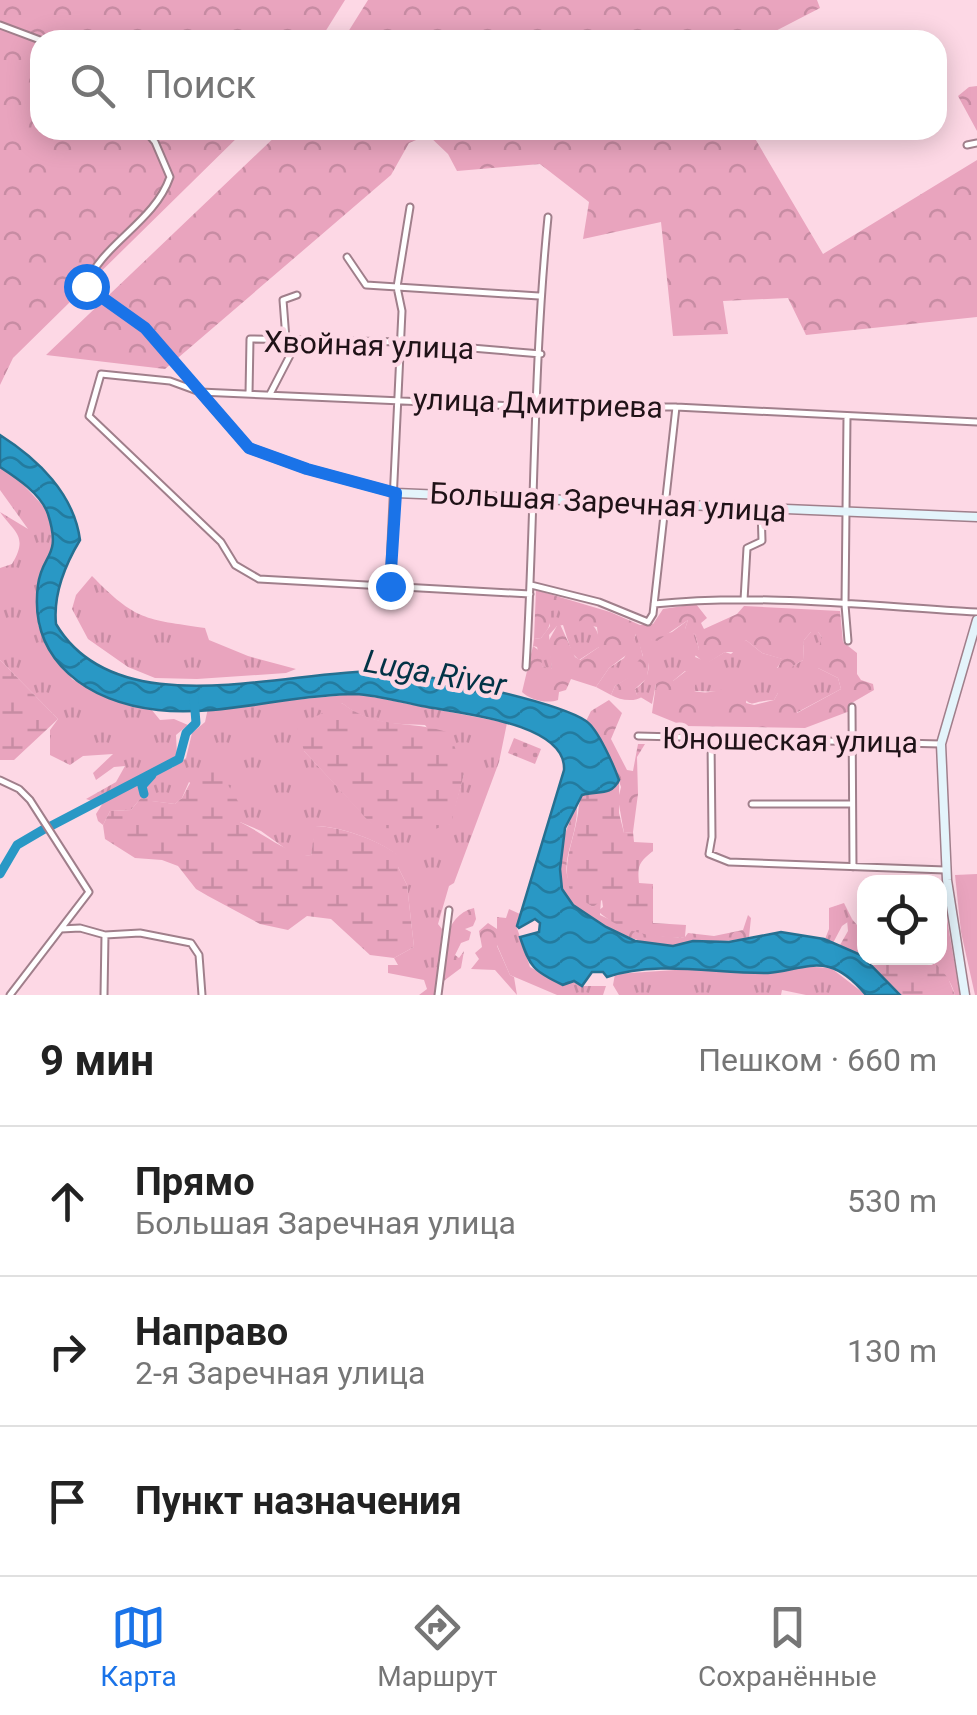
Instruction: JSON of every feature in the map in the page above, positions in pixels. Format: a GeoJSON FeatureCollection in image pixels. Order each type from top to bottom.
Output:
{"type":"FeatureCollection","features":[{"type":"Feature","properties":{"kind":"street"},"geometry":{"type":"LineString","coordinates":[[0,25],[30,36]]}},
{"type":"Feature","properties":{"kind":"street","name":"Большая Заречная улица"},"geometry":{"type":"LineString","coordinates":[[152,140],[170,177],[164,194],[92,271],[86,286],[145,328],[249,448],[307,469],[396,493],[977,516]]}},
{"type":"Feature","properties":{"kind":"street"},"geometry":{"type":"LineString","coordinates":[[968,145],[977,143]]}},
{"type":"Feature","properties":{"kind":"street"},"geometry":{"type":"LineString","coordinates":[[410,207],[397,287],[402,311],[390,586],[530,594]]}},
{"type":"Feature","properties":{"kind":"street"},"geometry":{"type":"LineString","coordinates":[[526,667],[541,354],[540,296],[548,217]]}},
{"type":"Feature","properties":{"kind":"street"},"geometry":{"type":"LineString","coordinates":[[348,257],[366,285],[540,296]]}},
{"type":"Feature","properties":{"kind":"street"},"geometry":{"type":"LineString","coordinates":[[286,340],[284,300],[296,295]]}},
{"type":"Feature","properties":{"kind":"street","name":"Хвойная улица"},"geometry":{"type":"LineString","coordinates":[[248,394],[250,338],[401,342],[541,354]]}},
{"type":"Feature","properties":{"kind":"street"},"geometry":{"type":"LineString","coordinates":[[270,394],[298,340]]}},
{"type":"Feature","properties":{"kind":"street","name":"улица Дмитриева"},"geometry":{"type":"LineString","coordinates":[[390,586],[259,580],[236,565],[221,542],[89,416],[101,374],[170,381],[200,392],[537,407],[676,407],[977,422]]}},
{"type":"Feature","properties":{"kind":"street"},"geometry":{"type":"LineString","coordinates":[[531,585],[599,602],[648,622],[653,614],[676,407]]}},
{"type":"Feature","properties":{"kind":"street"},"geometry":{"type":"LineString","coordinates":[[848,417],[848,640]]}},
{"type":"Feature","properties":{"kind":"street"},"geometry":{"type":"LineString","coordinates":[[744,600],[747,548],[762,541],[761,509]]}},
{"type":"Feature","properties":{"kind":"street"},"geometry":{"type":"LineString","coordinates":[[654,604],[744,600],[977,612]]}},
{"type":"Feature","properties":{"kind":"street"},"geometry":{"type":"LineString","coordinates":[[966,995],[946,870],[941,744],[977,620]]}},
{"type":"Feature","properties":{"kind":"street"},"geometry":{"type":"LineString","coordinates":[[852,707],[853,867]]}},
{"type":"Feature","properties":{"kind":"street","name":"Юношеская улица"},"geometry":{"type":"LineString","coordinates":[[638,736],[941,744]]}},
{"type":"Feature","properties":{"kind":"street"},"geometry":{"type":"LineString","coordinates":[[711,740],[709,854],[729,862],[946,870]]}},
{"type":"Feature","properties":{"kind":"street"},"geometry":{"type":"LineString","coordinates":[[0,780],[19,790],[39,814],[89,892],[10,995]]}},
{"type":"Feature","properties":{"kind":"street"},"geometry":{"type":"LineString","coordinates":[[752,804],[852,804]]}},
{"type":"Feature","properties":{"kind":"street"},"geometry":{"type":"LineString","coordinates":[[438,995],[449,910]]}},
{"type":"Feature","properties":{"kind":"street"},"geometry":{"type":"LineString","coordinates":[[60,929],[80,928],[105,935],[140,933],[191,943],[199,955],[202,995]]}},
{"type":"Feature","properties":{"kind":"street"},"geometry":{"type":"LineString","coordinates":[[104,995],[105,935]]}},
{"type":"Feature","properties":{"kind":"green space"},"geometry":{"type":"Polygon","coordinates":[[[0,0],[345,0],[326,30],[30,30],[30,140],[235,140],[13,358],[0,385],[0,0]]]}},
{"type":"Feature","properties":{"kind":"green space"},"geometry":{"type":"Polygon","coordinates":[[[368,0],[817,0],[820,8],[777,30],[349,30],[368,0]]]}},
{"type":"Feature","properties":{"kind":"green space"},"geometry":{"type":"Polygon","coordinates":[[[977,86],[977,131],[958,96],[977,86]]]}},
{"type":"Feature","properties":{"kind":"green space"},"geometry":{"type":"Polygon","coordinates":[[[272,140],[416,140],[409,143],[391,175],[165,369],[46,355],[272,140]]]}},
{"type":"Feature","properties":{"kind":"green space"},"geometry":{"type":"Polygon","coordinates":[[[433,140],[756,140],[823,254],[977,160],[977,317],[806,335],[788,298],[723,301],[728,334],[673,336],[661,222],[583,239],[589,202],[540,164],[457,171],[448,154],[433,140]]]}},
{"type":"Feature","properties":{"kind":"green space"},"geometry":{"type":"Polygon","coordinates":[[[0,467],[18,479],[46,509],[53,533],[53,554],[38,580],[38,625],[72,679],[98,694],[151,709],[160,720],[174,719],[188,725],[176,735],[177,755],[166,764],[172,768],[186,758],[192,733],[205,722],[208,708],[357,694],[507,723],[499,762],[454,883],[449,886],[438,924],[442,929],[435,995],[419,995],[427,989],[424,980],[388,973],[388,965],[398,965],[394,958],[414,947],[407,885],[397,855],[380,844],[347,831],[316,826],[311,856],[293,854],[261,831],[240,822],[189,782],[175,804],[151,801],[144,794],[131,810],[110,811],[103,825],[98,821],[96,814],[106,798],[98,803],[86,799],[116,782],[125,766],[114,767],[96,780],[93,773],[113,754],[83,756],[70,765],[50,755],[50,730],[58,719],[0,660],[0,568],[12,564],[19,541],[0,512],[28,529],[0,490],[0,467]],[[342,703],[304,751],[375,827],[450,824],[464,774],[425,725],[381,722],[342,703]]]}},
{"type":"Feature","properties":{"kind":"green space"},"geometry":{"type":"Polygon","coordinates":[[[92,576],[142,616],[205,628],[209,640],[296,669],[197,679],[155,678],[128,667],[88,639],[72,609],[76,595],[92,576]]]}},
{"type":"Feature","properties":{"kind":"green space"},"geometry":{"type":"Polygon","coordinates":[[[536,590],[640,625],[653,624],[663,609],[696,604],[707,618],[701,623],[704,629],[737,614],[744,606],[840,611],[843,642],[857,653],[857,674],[873,684],[874,690],[850,704],[850,711],[805,728],[684,726],[652,713],[656,684],[665,673],[673,681],[686,671],[697,672],[694,691],[714,692],[743,685],[748,689],[746,703],[754,705],[774,700],[778,693],[790,690],[798,696],[797,713],[841,689],[838,678],[818,668],[822,637],[818,632],[811,632],[804,640],[803,660],[777,682],[775,674],[782,659],[762,653],[746,640],[738,652],[725,652],[706,664],[694,654],[699,649],[695,634],[684,632],[688,620],[657,641],[652,639],[647,678],[635,689],[637,695],[643,696],[627,700],[611,695],[615,686],[640,670],[637,662],[643,656],[636,634],[629,653],[609,668],[596,687],[571,679],[566,690],[559,692],[558,700],[534,699],[522,692],[533,646],[541,652],[542,666],[552,669],[548,642],[559,622],[575,657],[580,660],[599,647],[597,627],[588,625],[585,619],[570,625],[563,621],[559,610],[550,611],[548,629],[541,638],[534,639],[536,590]]]}},
{"type":"Feature","properties":{"kind":"green space"},"geometry":{"type":"Polygon","coordinates":[[[554,609],[592,624],[599,647],[579,660],[572,653],[563,625],[557,626],[549,635],[552,670],[542,666],[537,647],[533,646],[534,639],[541,638],[550,626],[549,611],[554,609]]]}},
{"type":"Feature","properties":{"kind":"green space"},"geometry":{"type":"Polygon","coordinates":[[[688,620],[685,629],[695,634],[699,649],[695,657],[708,662],[725,652],[731,654],[746,640],[762,653],[783,659],[777,668],[793,666],[803,660],[804,640],[811,632],[818,632],[822,637],[818,668],[838,678],[841,689],[796,713],[795,707],[778,693],[774,700],[752,704],[732,689],[694,691],[695,674],[685,671],[673,681],[656,684],[652,704],[637,695],[635,689],[648,672],[652,638],[672,632],[688,620]]]}},
{"type":"Feature","properties":{"kind":"green space"},"geometry":{"type":"Polygon","coordinates":[[[637,633],[643,657],[641,671],[615,686],[611,695],[596,687],[609,668],[624,658],[637,633]]]}},
{"type":"Feature","properties":{"kind":"green space"},"geometry":{"type":"Polygon","coordinates":[[[0,660],[58,719],[14,760],[0,760],[0,660]]]}},
{"type":"Feature","properties":{"kind":"green space"},"geometry":{"type":"Polygon","coordinates":[[[609,700],[622,713],[611,739],[627,770],[633,771],[638,744],[645,744],[637,757],[633,832],[624,833],[618,799],[621,787],[612,762],[586,721],[591,711],[609,700]]]}},
{"type":"Feature","properties":{"kind":"green space"},"geometry":{"type":"Polygon","coordinates":[[[342,703],[368,718],[450,733],[464,774],[451,824],[435,829],[375,828],[304,751],[297,726],[342,703]]]}},
{"type":"Feature","properties":{"kind":"green space"},"geometry":{"type":"Polygon","coordinates":[[[514,738],[541,749],[535,764],[508,753],[514,738]]]}},
{"type":"Feature","properties":{"kind":"green space"},"geometry":{"type":"Polygon","coordinates":[[[217,767],[239,803],[240,822],[283,847],[311,856],[315,826],[370,839],[398,855],[398,867],[407,885],[414,947],[394,958],[370,955],[331,919],[307,916],[288,930],[260,924],[196,889],[178,866],[135,858],[105,839],[103,825],[110,811],[131,810],[144,794],[152,801],[175,804],[197,770],[217,767]]]}},
{"type":"Feature","properties":{"kind":"green space"},"geometry":{"type":"Polygon","coordinates":[[[619,780],[619,813],[624,833],[633,832],[634,842],[653,843],[653,851],[640,864],[638,877],[639,883],[653,884],[653,923],[686,925],[685,937],[662,937],[628,929],[598,911],[603,907],[602,900],[593,907],[571,893],[567,865],[582,795],[617,785],[619,780]]]}},
{"type":"Feature","properties":{"kind":"green space"},"geometry":{"type":"Polygon","coordinates":[[[577,806],[567,872],[578,895],[593,907],[601,899],[600,915],[641,932],[685,937],[688,933],[714,936],[743,930],[748,915],[749,937],[660,946],[610,929],[579,910],[562,888],[559,867],[565,834],[577,806]]]}},
{"type":"Feature","properties":{"kind":"green space"},"geometry":{"type":"Polygon","coordinates":[[[977,874],[975,995],[961,932],[955,875],[977,874]]]}},
{"type":"Feature","properties":{"kind":"green space"},"geometry":{"type":"Polygon","coordinates":[[[844,903],[852,919],[842,926],[833,943],[825,939],[829,908],[844,903]]]}},
{"type":"Feature","properties":{"kind":"green space"},"geometry":{"type":"Polygon","coordinates":[[[474,908],[473,926],[465,929],[471,932],[469,940],[461,943],[455,955],[459,958],[464,951],[461,968],[441,983],[450,928],[464,912],[474,908]]]}},
{"type":"Feature","properties":{"kind":"green space"},"geometry":{"type":"Polygon","coordinates":[[[509,909],[520,914],[517,928],[530,967],[562,985],[574,981],[582,986],[606,986],[603,995],[557,995],[510,975],[497,945],[497,917],[506,918],[509,909]]]}},
{"type":"Feature","properties":{"kind":"green space"},"geometry":{"type":"Polygon","coordinates":[[[852,919],[857,925],[857,953],[840,945],[848,931],[847,920],[852,919]]]}},
{"type":"Feature","properties":{"kind":"green space"},"geometry":{"type":"Polygon","coordinates":[[[947,920],[960,995],[955,995],[941,971],[932,965],[947,965],[947,920]]]}},
{"type":"Feature","properties":{"kind":"green space"},"geometry":{"type":"Polygon","coordinates":[[[488,923],[497,929],[497,946],[514,977],[517,995],[495,970],[471,969],[479,959],[475,953],[482,947],[479,931],[488,923]]]}},
{"type":"Feature","properties":{"kind":"green space"},"geometry":{"type":"Polygon","coordinates":[[[871,965],[937,965],[955,995],[900,995],[871,965]]]}},
{"type":"Feature","properties":{"kind":"green space"},"geometry":{"type":"Polygon","coordinates":[[[799,966],[831,968],[866,995],[806,995],[782,990],[781,995],[619,995],[613,985],[615,974],[705,968],[770,973],[799,966]]]}},
{"type":"Feature","properties":{"kind":"water"},"geometry":{"type":"Polygon","coordinates":[[[0,435],[52,479],[70,508],[80,540],[61,580],[56,624],[83,655],[118,674],[159,684],[204,686],[339,673],[396,672],[485,688],[570,713],[596,732],[619,780],[608,791],[582,795],[565,828],[562,889],[573,905],[635,941],[673,946],[693,941],[729,942],[781,932],[824,939],[857,953],[857,965],[871,965],[900,995],[866,995],[844,975],[821,966],[768,973],[646,969],[607,977],[603,972],[592,972],[582,986],[574,981],[563,985],[545,976],[530,962],[520,937],[539,932],[540,923],[535,919],[517,926],[564,770],[560,754],[548,741],[483,717],[363,695],[182,711],[133,706],[87,687],[53,656],[37,612],[40,575],[53,539],[48,514],[34,493],[0,467],[0,435]]]}},
{"type":"Feature","properties":{"kind":"waterway"},"geometry":{"type":"LineString","coordinates":[[49,827],[179,759],[186,733],[196,723],[194,698]]}},
{"type":"Feature","properties":{"kind":"waterway"},"geometry":{"type":"LineString","coordinates":[[144,794],[142,786],[152,775]]}},
{"type":"Feature","properties":{"kind":"waterway"},"geometry":{"type":"LineString","coordinates":[[0,874],[17,845],[46,828]]}},
{"type":"Feature","properties":{"kind":"route"},"geometry":{"type":"LineString","coordinates":[[86,286],[145,328],[249,448],[307,469],[396,493],[390,586]]}},
{"type":"Feature","properties":{"kind":"water label","name":"Luga River"},"geometry":{"type":"Point","coordinates":[435,673]}}]}
